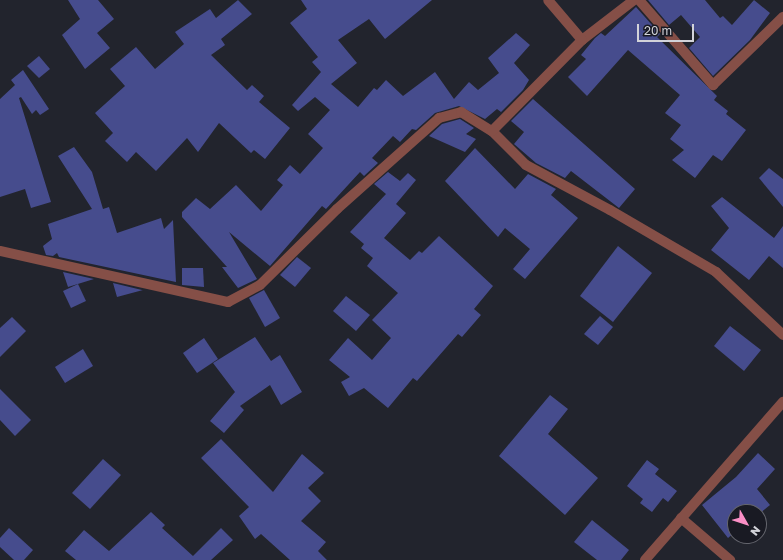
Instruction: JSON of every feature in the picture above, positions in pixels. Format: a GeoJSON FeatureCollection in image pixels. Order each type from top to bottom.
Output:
{"type":"FeatureCollection","features":[{"type":"Feature","properties":{"kind":"street"},"geometry":{"type":"LineString","coordinates":[[548,0],[582,40]]}},
{"type":"Feature","properties":{"kind":"street"},"geometry":{"type":"LineString","coordinates":[[492,131],[582,40],[634,0]]}},
{"type":"Feature","properties":{"kind":"street"},"geometry":{"type":"LineString","coordinates":[[639,0],[713,85],[783,17]]}},
{"type":"Feature","properties":{"kind":"street"},"geometry":{"type":"LineString","coordinates":[[0,251],[228,302],[260,286],[336,209],[439,118],[461,112],[492,131],[526,165],[610,210],[716,272],[783,335]]}},
{"type":"Feature","properties":{"kind":"street"},"geometry":{"type":"LineString","coordinates":[[645,560],[783,402]]}},
{"type":"Feature","properties":{"kind":"street"},"geometry":{"type":"LineString","coordinates":[[681,518],[730,560]]}},
{"type":"Feature","properties":{"kind":"building"},"geometry":{"type":"Polygon","coordinates":[[[68,0],[98,0],[114,19],[97,33],[110,48],[85,69],[62,35],[80,19],[68,0]]]}},
{"type":"Feature","properties":{"kind":"building"},"geometry":{"type":"Polygon","coordinates":[[[238,0],[252,14],[221,39],[225,45],[211,55],[247,90],[252,85],[264,96],[259,102],[290,128],[265,159],[254,150],[251,153],[219,123],[198,152],[187,138],[156,171],[136,152],[127,162],[105,141],[113,133],[95,113],[125,86],[110,69],[136,47],[155,69],[184,44],[175,32],[210,9],[216,18],[238,0]]]}},
{"type":"Feature","properties":{"kind":"building"},"geometry":{"type":"Polygon","coordinates":[[[301,0],[432,0],[385,39],[369,19],[338,40],[357,63],[331,84],[358,107],[374,88],[377,90],[386,80],[403,96],[435,72],[454,99],[469,82],[478,90],[499,73],[488,58],[516,33],[530,45],[514,63],[529,80],[523,90],[501,112],[497,109],[485,119],[459,106],[435,113],[416,130],[412,129],[400,142],[393,136],[372,158],[378,163],[364,176],[360,172],[326,209],[322,206],[270,266],[229,232],[257,279],[238,288],[222,267],[227,267],[182,217],[182,212],[196,198],[210,209],[236,185],[261,211],[283,185],[277,180],[290,165],[300,174],[323,148],[308,134],[330,110],[315,97],[298,111],[292,105],[321,72],[312,62],[318,57],[290,23],[307,9],[301,0]]]}},
{"type":"Feature","properties":{"kind":"building"},"geometry":{"type":"Polygon","coordinates":[[[648,0],[705,0],[720,18],[723,16],[732,25],[754,0],[770,13],[750,40],[713,76],[689,48],[700,37],[681,15],[669,25],[648,0]]]}},
{"type":"Feature","properties":{"kind":"building"},"geometry":{"type":"Polygon","coordinates":[[[636,7],[660,34],[657,37],[717,96],[714,100],[728,111],[726,114],[746,130],[722,161],[713,155],[695,178],[672,160],[684,150],[670,139],[681,125],[665,113],[680,95],[628,50],[587,96],[568,77],[586,59],[581,55],[595,38],[601,33],[605,36],[636,7]]]}},
{"type":"Feature","properties":{"kind":"building"},"geometry":{"type":"Polygon","coordinates":[[[39,56],[50,69],[39,78],[27,66],[39,56]]]}},
{"type":"Feature","properties":{"kind":"building"},"geometry":{"type":"Polygon","coordinates":[[[23,70],[49,109],[40,115],[36,110],[32,114],[21,97],[19,98],[51,202],[31,208],[25,189],[0,197],[0,99],[15,85],[11,80],[23,70]]]}},
{"type":"Feature","properties":{"kind":"building"},"geometry":{"type":"Polygon","coordinates":[[[533,99],[635,189],[619,208],[571,171],[565,178],[536,163],[514,144],[524,132],[511,121],[533,99]]]}},
{"type":"Feature","properties":{"kind":"building"},"geometry":{"type":"Polygon","coordinates":[[[460,119],[474,128],[466,134],[476,139],[465,152],[429,136],[442,124],[460,119]]]}},
{"type":"Feature","properties":{"kind":"building"},"geometry":{"type":"Polygon","coordinates":[[[74,147],[92,172],[103,209],[109,207],[117,233],[161,218],[164,229],[173,220],[176,282],[59,257],[57,253],[53,256],[46,255],[43,246],[52,239],[48,224],[92,209],[58,156],[74,147]]]}},
{"type":"Feature","properties":{"kind":"building"},"geometry":{"type":"Polygon","coordinates":[[[475,148],[515,189],[528,174],[556,189],[551,195],[578,218],[525,279],[513,269],[530,249],[505,228],[498,237],[445,181],[475,148]]]}},
{"type":"Feature","properties":{"kind":"building"},"geometry":{"type":"Polygon","coordinates":[[[769,168],[783,179],[783,207],[759,178],[769,168]]]}},
{"type":"Feature","properties":{"kind":"building"},"geometry":{"type":"Polygon","coordinates":[[[388,172],[400,181],[408,173],[416,180],[396,204],[406,213],[384,238],[410,260],[419,251],[422,253],[439,236],[493,286],[474,309],[481,315],[462,337],[458,334],[417,381],[413,378],[388,408],[364,388],[349,396],[341,382],[350,377],[329,360],[348,338],[372,360],[391,338],[372,320],[398,293],[367,266],[373,258],[361,248],[364,244],[350,232],[386,194],[374,184],[388,172]]]}},
{"type":"Feature","properties":{"kind":"building"},"geometry":{"type":"Polygon","coordinates":[[[722,197],[774,238],[783,226],[783,268],[769,256],[749,280],[711,250],[729,228],[711,206],[722,197]]]}},
{"type":"Feature","properties":{"kind":"building"},"geometry":{"type":"Polygon","coordinates":[[[618,246],[652,273],[613,322],[580,296],[618,246]]]}},
{"type":"Feature","properties":{"kind":"building"},"geometry":{"type":"Polygon","coordinates":[[[297,257],[311,268],[295,287],[280,275],[297,257]]]}},
{"type":"Feature","properties":{"kind":"building"},"geometry":{"type":"Polygon","coordinates":[[[182,268],[203,268],[204,287],[182,285],[182,268]]]}},
{"type":"Feature","properties":{"kind":"building"},"geometry":{"type":"Polygon","coordinates":[[[63,272],[94,279],[68,287],[63,272]]]}},
{"type":"Feature","properties":{"kind":"building"},"geometry":{"type":"Polygon","coordinates":[[[113,283],[142,290],[143,290],[117,297],[113,283]]]}},
{"type":"Feature","properties":{"kind":"building"},"geometry":{"type":"Polygon","coordinates":[[[78,284],[86,301],[71,308],[63,291],[78,284]]]}},
{"type":"Feature","properties":{"kind":"building"},"geometry":{"type":"Polygon","coordinates":[[[264,290],[280,318],[265,327],[249,298],[264,290]]]}},
{"type":"Feature","properties":{"kind":"building"},"geometry":{"type":"Polygon","coordinates":[[[346,296],[370,315],[356,331],[333,311],[346,296]]]}},
{"type":"Feature","properties":{"kind":"building"},"geometry":{"type":"Polygon","coordinates":[[[600,316],[613,327],[598,345],[584,334],[600,316]]]}},
{"type":"Feature","properties":{"kind":"building"},"geometry":{"type":"Polygon","coordinates":[[[12,317],[26,331],[0,357],[0,328],[12,317]]]}},
{"type":"Feature","properties":{"kind":"building"},"geometry":{"type":"Polygon","coordinates":[[[730,326],[761,350],[744,371],[714,346],[730,326]]]}},
{"type":"Feature","properties":{"kind":"building"},"geometry":{"type":"Polygon","coordinates":[[[255,337],[271,361],[280,355],[302,392],[281,405],[270,385],[240,406],[244,410],[224,433],[210,421],[235,392],[213,363],[255,337]]]}},
{"type":"Feature","properties":{"kind":"building"},"geometry":{"type":"Polygon","coordinates":[[[204,338],[218,359],[197,373],[183,353],[204,338]]]}},
{"type":"Feature","properties":{"kind":"building"},"geometry":{"type":"Polygon","coordinates":[[[83,349],[93,366],[65,383],[55,367],[83,349]]]}},
{"type":"Feature","properties":{"kind":"building"},"geometry":{"type":"Polygon","coordinates":[[[0,389],[31,420],[15,436],[0,420],[0,389]]]}},
{"type":"Feature","properties":{"kind":"building"},"geometry":{"type":"Polygon","coordinates":[[[550,395],[568,409],[548,434],[598,478],[565,515],[499,456],[550,395]]]}},
{"type":"Feature","properties":{"kind":"building"},"geometry":{"type":"Polygon","coordinates":[[[221,439],[273,492],[302,454],[324,473],[308,488],[321,501],[301,521],[326,542],[318,551],[327,560],[290,560],[261,534],[255,539],[239,516],[249,507],[201,458],[221,439]]]}},
{"type":"Feature","properties":{"kind":"building"},"geometry":{"type":"Polygon","coordinates":[[[758,453],[775,469],[757,489],[770,505],[767,507],[767,504],[727,504],[727,537],[702,505],[736,477],[758,453]]]}},
{"type":"Feature","properties":{"kind":"building"},"geometry":{"type":"Polygon","coordinates":[[[103,459],[121,475],[90,509],[72,493],[103,459]]]}},
{"type":"Feature","properties":{"kind":"building"},"geometry":{"type":"Polygon","coordinates":[[[647,460],[659,469],[655,474],[677,491],[668,502],[663,498],[652,512],[640,503],[643,499],[627,486],[647,460]]]}},
{"type":"Feature","properties":{"kind":"building"},"geometry":{"type":"Polygon","coordinates":[[[151,512],[165,525],[162,528],[193,556],[221,528],[233,540],[211,560],[76,560],[65,551],[84,530],[109,551],[151,512]]]}},
{"type":"Feature","properties":{"kind":"building"},"geometry":{"type":"Polygon","coordinates":[[[592,520],[629,550],[621,560],[597,560],[574,542],[592,520]]]}},
{"type":"Feature","properties":{"kind":"building"},"geometry":{"type":"Polygon","coordinates":[[[9,528],[33,550],[24,560],[14,560],[0,547],[0,538],[9,528]]]}}]}
